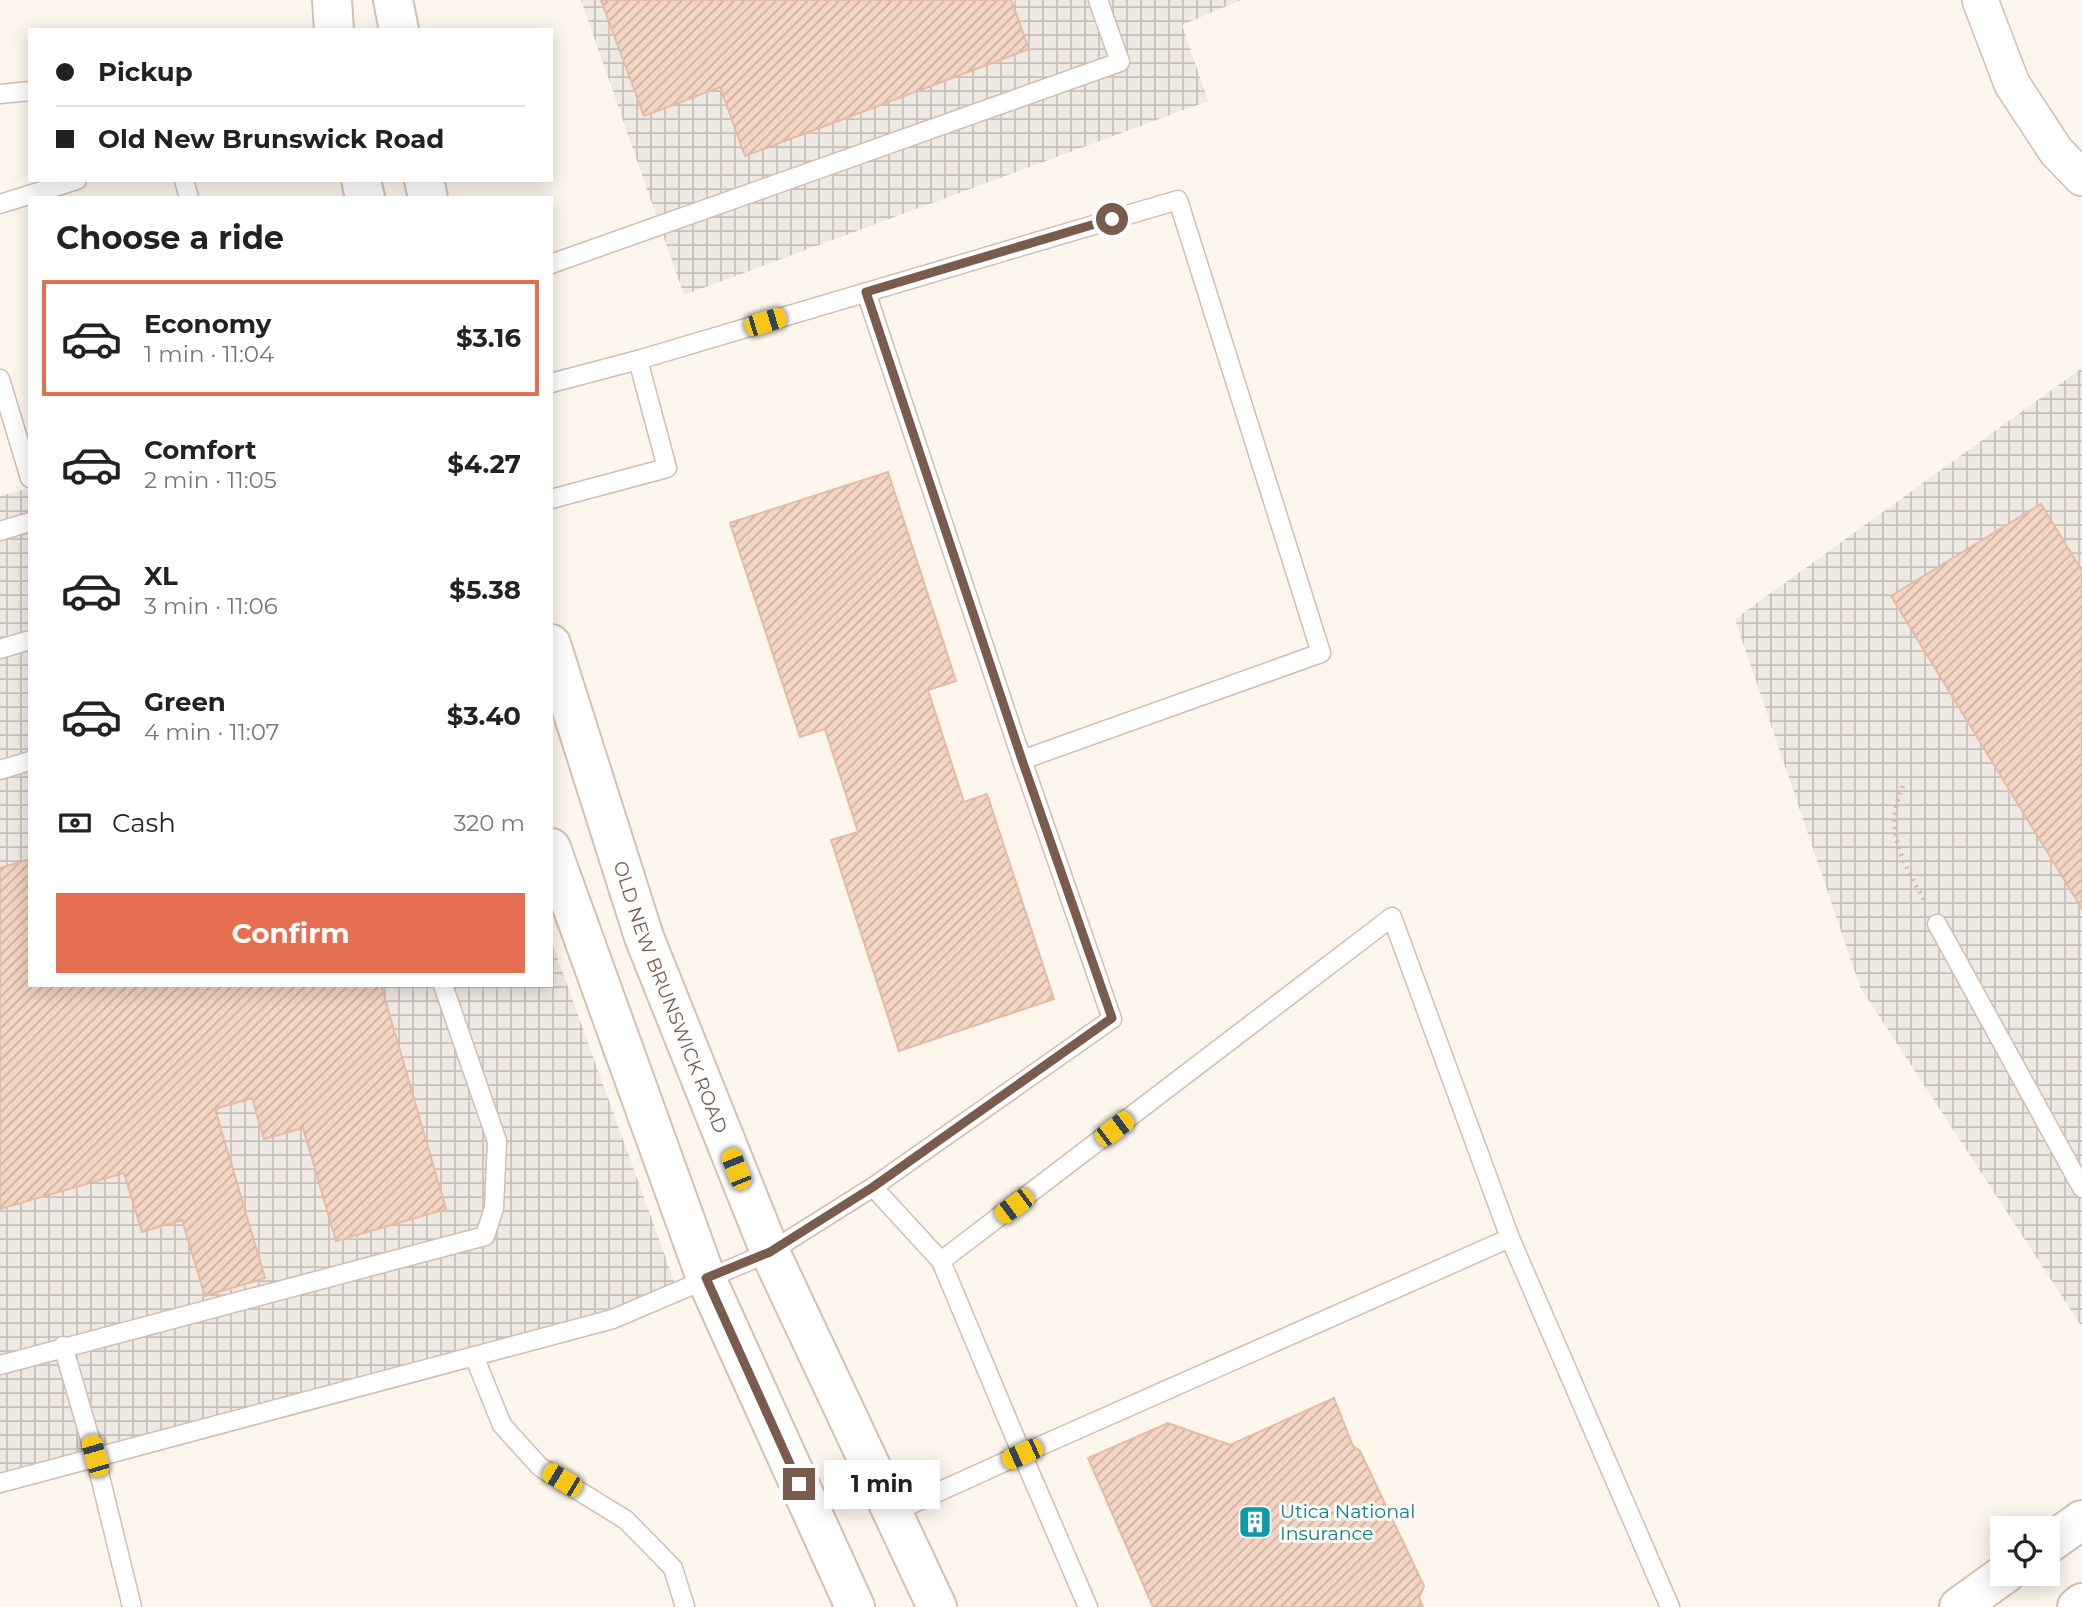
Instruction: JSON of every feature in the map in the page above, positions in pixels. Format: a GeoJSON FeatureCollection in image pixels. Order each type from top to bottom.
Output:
{"type":"FeatureCollection","features":[{"type":"Feature","properties":{"kind":"main road"},"geometry":{"type":"LineString","coordinates":[[332,0],[334,28]]}},
{"type":"Feature","properties":{"kind":"main road"},"geometry":{"type":"LineString","coordinates":[[394,0],[398,28]]}},
{"type":"Feature","properties":{"kind":"main road","name":"OLD NEW BRUNSWICK ROAD"},"geometry":{"type":"LineString","coordinates":[[553,650],[643,937],[770,1252],[937,1607]]}},
{"type":"Feature","properties":{"kind":"main road"},"geometry":{"type":"LineString","coordinates":[[553,854],[706,1278],[855,1607]]}},
{"type":"Feature","properties":{"kind":"main road"},"geometry":{"type":"LineString","coordinates":[[2060,1536],[2082,1520]]}},
{"type":"Feature","properties":{"kind":"main road"},"geometry":{"type":"LineString","coordinates":[[1959,1607],[1990,1585]]}},
{"type":"Feature","properties":{"kind":"main road"},"geometry":{"type":"LineString","coordinates":[[2077,1607],[2082,1603]]}},
{"type":"Feature","properties":{"kind":"street"},"geometry":{"type":"LineString","coordinates":[[1980,0],[2012,84],[2056,151],[2082,178]]}},
{"type":"Feature","properties":{"kind":"lane"},"geometry":{"type":"LineString","coordinates":[[553,263],[1120,62],[1098,0]]}},
{"type":"Feature","properties":{"kind":"lane"},"geometry":{"type":"LineString","coordinates":[[0,94],[28,91]]}},
{"type":"Feature","properties":{"kind":"lane"},"geometry":{"type":"LineString","coordinates":[[0,204],[71,182]]}},
{"type":"Feature","properties":{"kind":"lane"},"geometry":{"type":"LineString","coordinates":[[553,382],[638,360],[1178,200],[1321,653],[1022,760]]}},
{"type":"Feature","properties":{"kind":"lane"},"geometry":{"type":"LineString","coordinates":[[0,1483],[613,1319],[770,1252],[873,1187],[1112,1018],[1022,760],[866,292]]}},
{"type":"Feature","properties":{"kind":"lane"},"geometry":{"type":"LineString","coordinates":[[553,498],[667,468],[638,360]]}},
{"type":"Feature","properties":{"kind":"lane"},"geometry":{"type":"LineString","coordinates":[[0,379],[28,471]]}},
{"type":"Feature","properties":{"kind":"lane"},"geometry":{"type":"LineString","coordinates":[[0,531],[28,523]]}},
{"type":"Feature","properties":{"kind":"lane"},"geometry":{"type":"LineString","coordinates":[[0,649],[28,641]]}},
{"type":"Feature","properties":{"kind":"lane"},"geometry":{"type":"LineString","coordinates":[[0,770],[28,762]]}},
{"type":"Feature","properties":{"kind":"lane"},"geometry":{"type":"LineString","coordinates":[[941,1261],[1392,917],[1510,1238],[1670,1607]]}},
{"type":"Feature","properties":{"kind":"lane"},"geometry":{"type":"LineString","coordinates":[[1937,924],[2082,1188]]}},
{"type":"Feature","properties":{"kind":"lane"},"geometry":{"type":"LineString","coordinates":[[0,1364],[485,1236],[494,1208],[497,1141],[444,987]]}},
{"type":"Feature","properties":{"kind":"lane"},"geometry":{"type":"LineString","coordinates":[[873,1187],[941,1261],[1088,1607]]}},
{"type":"Feature","properties":{"kind":"lane"},"geometry":{"type":"LineString","coordinates":[[892,1513],[1510,1238]]}},
{"type":"Feature","properties":{"kind":"lane"},"geometry":{"type":"LineString","coordinates":[[63,1346],[95,1456],[132,1607]]}},
{"type":"Feature","properties":{"kind":"lane"},"geometry":{"type":"LineString","coordinates":[[474,1356],[502,1425],[540,1467],[626,1520],[673,1568],[685,1607]]}},
{"type":"Feature","properties":{"kind":"path"},"geometry":{"type":"LineString","coordinates":[[1903,786],[1898,798],[1895,823],[1900,856],[1937,924]]}},
{"type":"Feature","properties":{"kind":"shaded area"},"geometry":{"type":"Polygon","coordinates":[[[581,0],[1241,0],[1182,25],[1208,101],[684,295],[581,0]]]}},
{"type":"Feature","properties":{"kind":"shaded area"},"geometry":{"type":"Polygon","coordinates":[[[2082,368],[2082,1327],[1860,987],[1735,619],[2082,368]]]}},
{"type":"Feature","properties":{"kind":"shaded area"},"geometry":{"type":"Polygon","coordinates":[[[28,489],[28,987],[553,987],[553,946],[677,1289],[0,1489],[0,496],[28,489]]]}},
{"type":"Feature","properties":{"kind":"building"},"geometry":{"type":"Polygon","coordinates":[[[601,0],[1011,0],[1029,49],[745,156],[720,87],[644,116],[601,0]]]}},
{"type":"Feature","properties":{"kind":"building"},"geometry":{"type":"Polygon","coordinates":[[[888,472],[956,681],[928,690],[964,802],[987,794],[1054,999],[899,1051],[831,840],[858,832],[825,729],[800,737],[730,523],[888,472]]]}},
{"type":"Feature","properties":{"kind":"building"},"geometry":{"type":"Polygon","coordinates":[[[2041,504],[2082,571],[2082,909],[1891,596],[2041,504]]]}},
{"type":"Feature","properties":{"kind":"building"},"geometry":{"type":"Polygon","coordinates":[[[28,860],[28,987],[382,987],[446,1209],[336,1241],[303,1128],[264,1139],[252,1098],[215,1109],[265,1278],[205,1296],[182,1220],[142,1232],[124,1173],[0,1209],[0,868],[28,860]]]}},
{"type":"Feature","properties":{"kind":"building","name":"Utica National Insurance"},"geometry":{"type":"Polygon","coordinates":[[[1334,1398],[1353,1446],[1360,1451],[1424,1586],[1419,1598],[1423,1607],[1153,1607],[1088,1458],[1168,1423],[1230,1445],[1334,1398]]]}},
{"type":"Feature","properties":{"kind":"place","name":"Utica National Insurance"},"geometry":{"type":"Point","coordinates":[1255,1522]}},
{"type":"Feature","properties":{"kind":"route"},"geometry":{"type":"LineString","coordinates":[[799,1484],[706,1278],[770,1252],[873,1187],[1112,1018],[1022,760],[866,292],[1112,219]]}}]}
